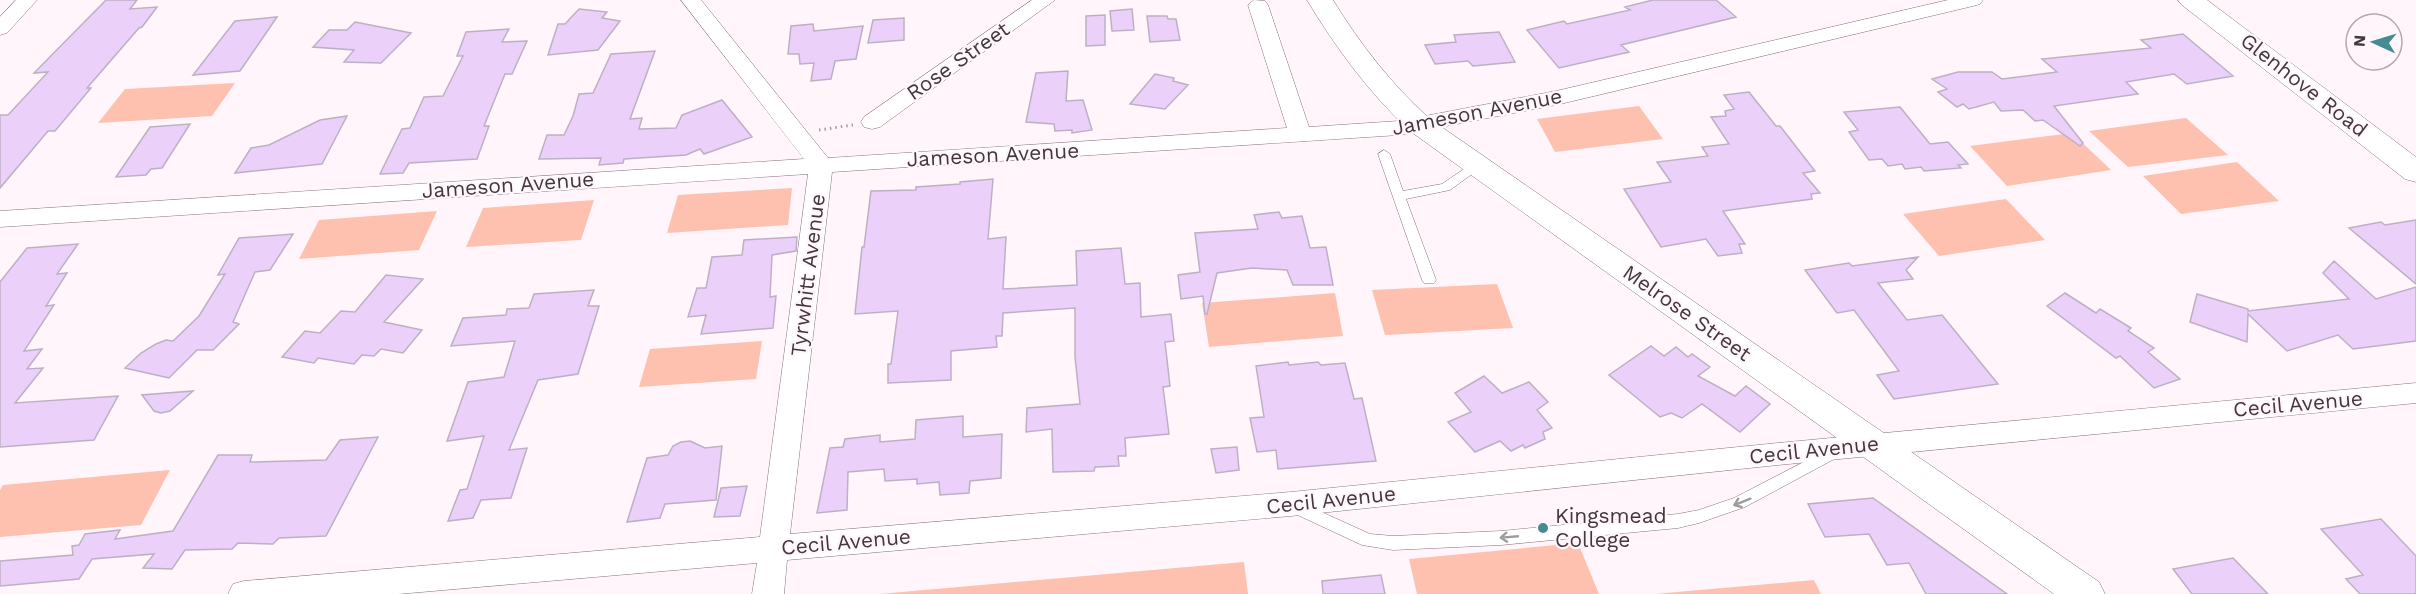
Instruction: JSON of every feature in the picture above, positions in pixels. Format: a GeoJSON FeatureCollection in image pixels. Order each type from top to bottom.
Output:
{"type":"FeatureCollection","features":[{"type":"Feature","properties":{"kind":"street"},"geometry":{"type":"LineString","coordinates":[[0,29],[27,0]]}},
{"type":"Feature","properties":{"kind":"street","name":"Tyrwhitt Avenue"},"geometry":{"type":"LineString","coordinates":[[691,0],[821,165],[768,594]]}},
{"type":"Feature","properties":{"kind":"street","name":"Rose Street"},"geometry":{"type":"LineString","coordinates":[[872,122],[1045,0]]}},
{"type":"Feature","properties":{"kind":"street","name":"Melrose Street"},"geometry":{"type":"LineString","coordinates":[[1320,0],[1376,81],[1420,126],[1478,166],[1859,446],[2085,594]]}},
{"type":"Feature","properties":{"kind":"street","name":"Jameson Avenue"},"geometry":{"type":"LineString","coordinates":[[0,219],[1420,126],[1556,98],[1973,0]]}},
{"type":"Feature","properties":{"kind":"street","name":"Glenhove Road"},"geometry":{"type":"LineString","coordinates":[[2191,0],[2416,172]]}},
{"type":"Feature","properties":{"kind":"street"},"geometry":{"type":"LineString","coordinates":[[1258,5],[1300,135]]}},
{"type":"Feature","properties":{"kind":"street","name":"Cecil Avenue"},"geometry":{"type":"LineString","coordinates":[[244,594],[1291,504],[1859,446],[2416,393]]}},
{"type":"Feature","properties":{"kind":"lane"},"geometry":{"type":"LineString","coordinates":[[1384,154],[1429,280]]}},
{"type":"Feature","properties":{"kind":"lane"},"geometry":{"type":"LineString","coordinates":[[1399,196],[1446,187],[1478,166]]}},
{"type":"Feature","properties":{"kind":"lane"},"geometry":{"type":"LineString","coordinates":[[1291,504],[1368,540],[1393,543],[1501,538],[1666,522],[1703,517],[1747,501],[1859,446]]}},
{"type":"Feature","properties":{"kind":"path"},"geometry":{"type":"LineString","coordinates":[[798,133],[872,122]]}},
{"type":"Feature","properties":{"kind":"shaded area"},"geometry":{"type":"Polygon","coordinates":[[[235,83],[212,116],[98,123],[125,89],[235,83]]]}},
{"type":"Feature","properties":{"kind":"shaded area"},"geometry":{"type":"Polygon","coordinates":[[[1639,106],[1663,139],[1555,152],[1537,119],[1639,106]]]}},
{"type":"Feature","properties":{"kind":"shaded area"},"geometry":{"type":"Polygon","coordinates":[[[2186,118],[2228,155],[2128,167],[2089,131],[2186,118]]]}},
{"type":"Feature","properties":{"kind":"shaded area"},"geometry":{"type":"Polygon","coordinates":[[[2072,133],[2111,170],[2007,186],[1970,146],[2072,133]]]}},
{"type":"Feature","properties":{"kind":"shaded area"},"geometry":{"type":"Polygon","coordinates":[[[2237,162],[2279,201],[2181,214],[2143,176],[2237,162]]]}},
{"type":"Feature","properties":{"kind":"shaded area"},"geometry":{"type":"Polygon","coordinates":[[[792,188],[788,225],[667,233],[678,195],[792,188]]]}},
{"type":"Feature","properties":{"kind":"shaded area"},"geometry":{"type":"Polygon","coordinates":[[[2006,199],[2045,240],[1939,256],[1903,214],[2006,199]]]}},
{"type":"Feature","properties":{"kind":"shaded area"},"geometry":{"type":"Polygon","coordinates":[[[594,200],[581,240],[466,247],[483,208],[594,200]]]}},
{"type":"Feature","properties":{"kind":"shaded area"},"geometry":{"type":"Polygon","coordinates":[[[437,211],[419,250],[299,259],[319,220],[437,211]]]}},
{"type":"Feature","properties":{"kind":"shaded area"},"geometry":{"type":"Polygon","coordinates":[[[1497,284],[1513,328],[1385,335],[1372,290],[1497,284]]]}},
{"type":"Feature","properties":{"kind":"shaded area"},"geometry":{"type":"Polygon","coordinates":[[[1335,293],[1343,336],[1209,347],[1202,303],[1335,293]]]}},
{"type":"Feature","properties":{"kind":"shaded area"},"geometry":{"type":"Polygon","coordinates":[[[762,341],[756,379],[639,387],[650,349],[762,341]]]}},
{"type":"Feature","properties":{"kind":"shaded area"},"geometry":{"type":"Polygon","coordinates":[[[170,470],[141,525],[0,537],[0,490],[3,485],[170,470]]]}},
{"type":"Feature","properties":{"kind":"shaded area"},"geometry":{"type":"Polygon","coordinates":[[[1578,543],[1599,594],[1417,594],[1409,559],[1578,543]]]}},
{"type":"Feature","properties":{"kind":"shaded area"},"geometry":{"type":"Polygon","coordinates":[[[1244,562],[1248,594],[879,594],[1244,562]]]}},
{"type":"Feature","properties":{"kind":"shaded area"},"geometry":{"type":"Polygon","coordinates":[[[1814,580],[1821,594],[1654,594],[1814,580]]]}},
{"type":"Feature","properties":{"kind":"building"},"geometry":{"type":"Polygon","coordinates":[[[106,0],[137,0],[130,9],[157,7],[87,88],[91,88],[55,131],[48,131],[0,188],[0,115],[8,115],[48,72],[34,73],[106,0]]]}},
{"type":"Feature","properties":{"kind":"building"},"geometry":{"type":"Polygon","coordinates":[[[1653,0],[1716,0],[1736,17],[1621,45],[1629,52],[1559,68],[1527,30],[1630,10],[1625,7],[1653,0]]]}},
{"type":"Feature","properties":{"kind":"building"},"geometry":{"type":"Polygon","coordinates":[[[579,9],[607,12],[602,18],[620,21],[598,50],[548,55],[558,24],[565,24],[579,9]]]}},
{"type":"Feature","properties":{"kind":"building"},"geometry":{"type":"Polygon","coordinates":[[[1132,9],[1134,30],[1112,31],[1110,11],[1132,9]]]}},
{"type":"Feature","properties":{"kind":"building"},"geometry":{"type":"Polygon","coordinates":[[[1105,15],[1105,45],[1086,46],[1086,16],[1105,15]]]}},
{"type":"Feature","properties":{"kind":"building"},"geometry":{"type":"Polygon","coordinates":[[[1147,16],[1167,16],[1168,19],[1176,19],[1180,40],[1150,42],[1147,16]]]}},
{"type":"Feature","properties":{"kind":"building"},"geometry":{"type":"Polygon","coordinates":[[[277,17],[240,71],[193,75],[235,21],[277,17]]]}},
{"type":"Feature","properties":{"kind":"building"},"geometry":{"type":"Polygon","coordinates":[[[904,18],[904,40],[868,43],[873,20],[904,18]]]}},
{"type":"Feature","properties":{"kind":"building"},"geometry":{"type":"Polygon","coordinates":[[[355,22],[411,33],[381,63],[344,62],[354,50],[313,47],[329,30],[347,30],[355,22]]]}},
{"type":"Feature","properties":{"kind":"building"},"geometry":{"type":"Polygon","coordinates":[[[813,24],[814,31],[863,26],[856,59],[835,61],[831,79],[811,81],[814,63],[800,64],[799,54],[788,54],[791,26],[813,24]]]}},
{"type":"Feature","properties":{"kind":"building"},"geometry":{"type":"Polygon","coordinates":[[[509,29],[502,42],[527,41],[512,74],[505,74],[484,126],[489,126],[477,159],[409,163],[403,173],[380,174],[402,129],[410,128],[424,97],[443,96],[463,56],[457,56],[466,32],[509,29]]]}},
{"type":"Feature","properties":{"kind":"building"},"geometry":{"type":"Polygon","coordinates":[[[1499,32],[1515,62],[1473,66],[1468,61],[1435,64],[1425,45],[1456,42],[1454,35],[1499,32]]]}},
{"type":"Feature","properties":{"kind":"building"},"geometry":{"type":"Polygon","coordinates":[[[2183,34],[2233,76],[2187,84],[2174,74],[2126,82],[2138,94],[2054,106],[2083,143],[2080,146],[2043,120],[2035,121],[2023,110],[2001,111],[1994,102],[1969,109],[1963,104],[1957,107],[1938,92],[1947,89],[1932,79],[1958,72],[1992,72],[2002,79],[2057,72],[2042,59],[2151,48],[2141,40],[2183,34]]]}},
{"type":"Feature","properties":{"kind":"building"},"geometry":{"type":"Polygon","coordinates":[[[655,51],[630,119],[642,118],[639,129],[676,128],[682,115],[722,100],[752,137],[704,154],[700,149],[686,155],[624,159],[623,163],[599,165],[601,158],[539,159],[547,135],[564,135],[573,116],[579,94],[593,93],[611,54],[655,51]]]}},
{"type":"Feature","properties":{"kind":"building"},"geometry":{"type":"Polygon","coordinates":[[[1068,71],[1066,101],[1083,100],[1092,130],[1072,133],[1072,130],[1055,131],[1054,124],[1026,122],[1036,73],[1068,71]]]}},
{"type":"Feature","properties":{"kind":"building"},"geometry":{"type":"Polygon","coordinates":[[[1155,74],[1174,78],[1173,81],[1188,85],[1165,109],[1130,104],[1155,74]]]}},
{"type":"Feature","properties":{"kind":"building"},"geometry":{"type":"Polygon","coordinates":[[[1749,92],[1776,126],[1780,126],[1815,171],[1803,173],[1820,193],[1811,194],[1812,199],[1723,211],[1745,244],[1739,244],[1742,253],[1718,256],[1706,239],[1661,247],[1624,189],[1671,182],[1657,162],[1708,156],[1702,147],[1729,144],[1711,117],[1726,116],[1725,111],[1734,109],[1724,95],[1749,92]]]}},
{"type":"Feature","properties":{"kind":"building"},"geometry":{"type":"Polygon","coordinates":[[[1900,107],[1930,144],[1948,142],[1968,164],[1958,165],[1961,168],[1924,171],[1921,167],[1905,169],[1902,164],[1888,166],[1882,159],[1869,160],[1849,132],[1858,130],[1844,112],[1900,107]]]}},
{"type":"Feature","properties":{"kind":"building"},"geometry":{"type":"Polygon","coordinates":[[[347,116],[322,164],[235,173],[251,148],[269,145],[320,120],[347,116]]]}},
{"type":"Feature","properties":{"kind":"building"},"geometry":{"type":"Polygon","coordinates":[[[190,124],[162,168],[151,169],[146,175],[116,177],[150,127],[190,124]]]}},
{"type":"Feature","properties":{"kind":"building"},"geometry":{"type":"Polygon","coordinates":[[[993,179],[988,239],[1006,237],[1003,289],[1077,285],[1076,251],[1121,248],[1125,284],[1140,283],[1141,317],[1171,314],[1174,341],[1165,342],[1170,386],[1163,387],[1169,434],[1125,438],[1126,456],[1118,456],[1119,466],[1095,467],[1094,471],[1053,472],[1052,429],[1026,432],[1027,408],[1080,404],[1075,357],[1075,308],[1003,313],[1002,336],[996,336],[997,347],[951,351],[951,380],[888,383],[888,364],[891,364],[898,311],[855,314],[871,191],[916,190],[916,187],[993,179]]]}},
{"type":"Feature","properties":{"kind":"building"},"geometry":{"type":"Polygon","coordinates":[[[1279,212],[1282,218],[1302,216],[1310,248],[1326,247],[1333,285],[1293,285],[1287,270],[1252,268],[1217,273],[1207,314],[1205,314],[1203,296],[1181,299],[1178,275],[1200,272],[1195,233],[1258,229],[1254,215],[1279,212]]]}},
{"type":"Feature","properties":{"kind":"building"},"geometry":{"type":"Polygon","coordinates":[[[2416,220],[2416,284],[2349,228],[2381,222],[2385,225],[2416,220]]]}},
{"type":"Feature","properties":{"kind":"building"},"geometry":{"type":"Polygon","coordinates":[[[293,234],[270,270],[255,272],[233,322],[239,324],[213,350],[197,350],[169,378],[125,368],[141,353],[156,344],[166,340],[173,341],[199,316],[225,274],[218,275],[239,238],[293,234]]]}},
{"type":"Feature","properties":{"kind":"building"},"geometry":{"type":"Polygon","coordinates":[[[797,237],[796,251],[772,255],[770,297],[776,296],[773,328],[701,334],[706,315],[688,317],[697,288],[706,288],[712,257],[742,255],[744,240],[797,237]]]}},
{"type":"Feature","properties":{"kind":"building"},"geometry":{"type":"Polygon","coordinates":[[[78,244],[57,274],[67,273],[46,306],[54,305],[24,351],[42,349],[27,369],[43,368],[15,403],[118,396],[94,440],[0,447],[0,282],[27,248],[78,244]]]}},
{"type":"Feature","properties":{"kind":"building"},"geometry":{"type":"Polygon","coordinates":[[[1918,257],[1906,270],[1913,279],[1878,283],[1907,320],[1942,315],[1998,384],[1894,399],[1877,375],[1899,371],[1854,310],[1837,313],[1805,270],[1849,263],[1852,266],[1918,257]]]}},
{"type":"Feature","properties":{"kind":"building"},"geometry":{"type":"Polygon","coordinates":[[[2334,261],[2376,299],[2416,287],[2416,341],[2353,349],[2338,335],[2287,351],[2248,314],[2247,342],[2190,322],[2197,294],[2248,309],[2248,311],[2349,299],[2323,273],[2334,261]]]}},
{"type":"Feature","properties":{"kind":"building"},"geometry":{"type":"Polygon","coordinates":[[[386,275],[423,279],[384,322],[422,330],[403,353],[381,349],[374,356],[362,355],[354,364],[318,358],[314,363],[282,357],[305,331],[320,333],[341,311],[355,312],[386,275]]]}},
{"type":"Feature","properties":{"kind":"building"},"geometry":{"type":"Polygon","coordinates":[[[594,290],[588,306],[599,306],[578,374],[538,380],[509,450],[527,448],[511,498],[481,500],[473,518],[448,521],[460,490],[467,489],[484,436],[447,441],[468,382],[504,377],[515,341],[451,346],[463,318],[506,315],[507,309],[529,308],[534,294],[594,290]]]}},
{"type":"Feature","properties":{"kind":"building"},"geometry":{"type":"Polygon","coordinates":[[[2065,293],[2096,313],[2100,309],[2131,328],[2128,331],[2154,348],[2148,352],[2180,379],[2154,388],[2120,356],[2116,358],[2047,306],[2065,293]]]}},
{"type":"Feature","properties":{"kind":"building"},"geometry":{"type":"Polygon","coordinates":[[[1651,346],[1664,356],[1676,347],[1688,357],[1692,354],[1710,367],[1698,376],[1735,396],[1746,386],[1770,404],[1740,432],[1702,404],[1682,418],[1671,413],[1660,417],[1609,375],[1651,346]]]}},
{"type":"Feature","properties":{"kind":"building"},"geometry":{"type":"Polygon","coordinates":[[[1288,362],[1289,365],[1318,362],[1321,365],[1345,363],[1354,399],[1362,398],[1376,461],[1278,469],[1276,450],[1257,452],[1250,418],[1264,417],[1256,366],[1288,362]]]}},
{"type":"Feature","properties":{"kind":"building"},"geometry":{"type":"Polygon","coordinates":[[[1484,376],[1502,393],[1529,382],[1548,402],[1537,410],[1552,428],[1543,432],[1545,439],[1525,448],[1523,445],[1511,451],[1500,441],[1475,452],[1448,422],[1471,412],[1455,393],[1484,376]]]}},
{"type":"Feature","properties":{"kind":"building"},"geometry":{"type":"Polygon","coordinates":[[[193,391],[170,411],[161,413],[154,411],[142,395],[193,391]]]}},
{"type":"Feature","properties":{"kind":"building"},"geometry":{"type":"Polygon","coordinates":[[[963,416],[963,437],[1002,434],[1001,478],[970,481],[969,493],[940,495],[939,482],[917,484],[917,479],[885,481],[884,469],[848,472],[847,510],[817,513],[830,448],[843,447],[845,439],[880,435],[880,442],[915,439],[916,420],[963,416]]]}},
{"type":"Feature","properties":{"kind":"building"},"geometry":{"type":"Polygon","coordinates":[[[378,437],[326,536],[279,538],[273,544],[238,543],[232,549],[185,550],[172,569],[143,568],[154,554],[92,559],[79,579],[0,586],[0,561],[73,555],[72,546],[79,545],[85,534],[120,530],[115,539],[173,531],[218,455],[252,455],[250,462],[326,460],[340,440],[378,437]]]}},
{"type":"Feature","properties":{"kind":"building"},"geometry":{"type":"Polygon","coordinates":[[[690,441],[705,448],[722,446],[716,500],[665,504],[660,518],[627,522],[647,458],[668,455],[673,446],[690,441]]]}},
{"type":"Feature","properties":{"kind":"building"},"geometry":{"type":"Polygon","coordinates":[[[1237,447],[1239,470],[1216,473],[1211,449],[1237,447]]]}},
{"type":"Feature","properties":{"kind":"building"},"geometry":{"type":"Polygon","coordinates":[[[747,486],[740,516],[714,517],[721,488],[747,486]]]}},
{"type":"Feature","properties":{"kind":"building"},"geometry":{"type":"Polygon","coordinates":[[[1873,498],[2007,594],[1926,594],[1909,563],[1887,565],[1869,534],[1825,537],[1808,504],[1873,498]]]}},
{"type":"Feature","properties":{"kind":"building"},"geometry":{"type":"Polygon","coordinates":[[[2381,519],[2416,556],[2416,594],[2360,594],[2346,579],[2363,575],[2321,529],[2381,519]]]}},
{"type":"Feature","properties":{"kind":"building"},"geometry":{"type":"Polygon","coordinates":[[[2233,558],[2268,594],[2192,594],[2173,569],[2233,558]]]}},
{"type":"Feature","properties":{"kind":"building"},"geometry":{"type":"Polygon","coordinates":[[[1381,575],[1385,594],[1323,594],[1322,581],[1381,575]]]}},
{"type":"Feature","properties":{"kind":"place","name":"Kingsmead College"},"geometry":{"type":"Point","coordinates":[1543,528]}}]}
